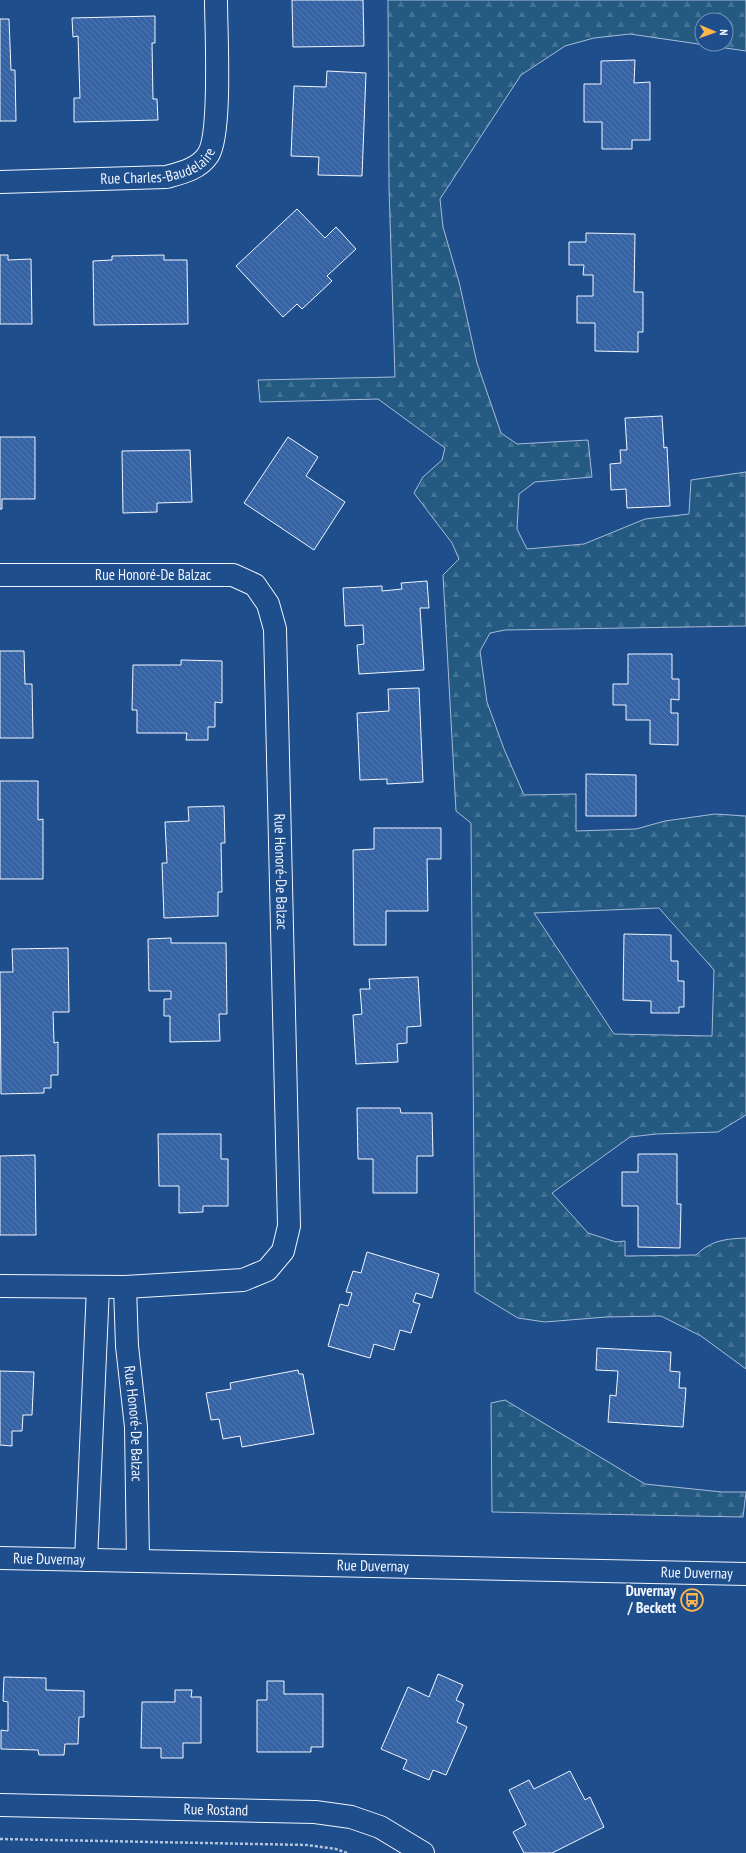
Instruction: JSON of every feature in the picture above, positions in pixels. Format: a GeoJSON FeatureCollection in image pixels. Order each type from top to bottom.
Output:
{"type":"FeatureCollection","features":[{"type":"Feature","properties":{"kind":"street","name":"Rue Charles-Baudelaire"},"geometry":{"type":"LineString","coordinates":[[0,182],[166,178],[190,170],[208,155],[214,136],[216,109],[216,0]]}},
{"type":"Feature","properties":{"kind":"street","name":"Rue Honoré-De Balzac"},"geometry":{"type":"LineString","coordinates":[[0,575],[233,575],[255,585],[268,604],[276,629],[288,1218],[283,1251],[267,1270],[243,1280],[125,1287],[0,1286]]}},
{"type":"Feature","properties":{"kind":"street"},"geometry":{"type":"LineString","coordinates":[[86,1560],[98,1287]]}},
{"type":"Feature","properties":{"kind":"street","name":"Rue Honoré-De Balzac"},"geometry":{"type":"LineString","coordinates":[[125,1287],[127,1346],[136,1428],[138,1561]]}},
{"type":"Feature","properties":{"kind":"street","name":"Rue Duvernay"},"geometry":{"type":"LineString","coordinates":[[0,1558],[746,1574]]}},
{"type":"Feature","properties":{"kind":"street","name":"Rue Rostand"},"geometry":{"type":"LineString","coordinates":[[0,1805],[315,1812],[351,1817],[380,1827],[423,1853]]}},
{"type":"Feature","properties":{"kind":"path"},"geometry":{"type":"LineString","coordinates":[[0,1839],[307,1845],[336,1849],[347,1853]]}},
{"type":"Feature","properties":{"kind":"green space"},"geometry":{"type":"Polygon","coordinates":[[[388,0],[746,0],[746,51],[734,49],[734,12],[694,12],[694,43],[630,34],[594,38],[565,46],[521,75],[440,199],[443,227],[459,282],[477,363],[501,433],[517,444],[588,440],[592,477],[535,482],[519,494],[517,529],[527,549],[584,544],[645,519],[689,514],[691,480],[746,472],[746,626],[505,630],[490,633],[480,651],[487,702],[504,749],[524,795],[576,794],[576,831],[636,829],[665,821],[715,814],[746,816],[746,1115],[718,1132],[656,1134],[630,1137],[552,1193],[588,1233],[616,1242],[625,1241],[625,1256],[696,1255],[713,1243],[746,1238],[746,1369],[701,1336],[661,1316],[606,1317],[545,1322],[518,1318],[475,1292],[471,823],[456,811],[443,575],[459,559],[452,543],[414,493],[423,477],[442,460],[445,448],[378,399],[260,402],[258,380],[395,377],[389,187],[388,0]],[[659,908],[534,913],[614,1034],[712,1036],[714,970],[659,908]]]}},
{"type":"Feature","properties":{"kind":"green space"},"geometry":{"type":"Polygon","coordinates":[[[505,1400],[645,1484],[722,1492],[746,1492],[743,1517],[492,1512],[491,1403],[505,1400]]]}},
{"type":"Feature","properties":{"kind":"building"},"geometry":{"type":"Polygon","coordinates":[[[292,0],[363,0],[364,46],[293,47],[292,0]]]}},
{"type":"Feature","properties":{"kind":"building"},"geometry":{"type":"Polygon","coordinates":[[[155,16],[155,43],[152,43],[153,99],[157,99],[158,120],[74,122],[74,98],[80,98],[78,36],[73,37],[72,18],[155,16]]]}},
{"type":"Feature","properties":{"kind":"building"},"geometry":{"type":"Polygon","coordinates":[[[0,19],[9,19],[11,70],[15,70],[16,121],[0,121],[0,19]]]}},
{"type":"Feature","properties":{"kind":"building"},"geometry":{"type":"Polygon","coordinates":[[[635,60],[634,83],[650,82],[650,140],[632,140],[632,149],[602,149],[602,122],[584,122],[584,84],[601,84],[601,61],[635,60]]]}},
{"type":"Feature","properties":{"kind":"building"},"geometry":{"type":"Polygon","coordinates":[[[327,71],[366,73],[362,176],[318,175],[319,157],[291,156],[294,86],[326,87],[327,71]]]}},
{"type":"Feature","properties":{"kind":"building"},"geometry":{"type":"Polygon","coordinates":[[[297,209],[325,238],[336,227],[356,249],[327,276],[332,281],[302,309],[297,304],[283,317],[236,266],[297,209]]]}},
{"type":"Feature","properties":{"kind":"building"},"geometry":{"type":"Polygon","coordinates":[[[586,233],[635,234],[634,292],[643,292],[643,332],[638,332],[638,352],[595,351],[595,323],[577,323],[577,296],[593,296],[593,275],[583,275],[584,265],[569,265],[569,242],[586,242],[586,233]]]}},
{"type":"Feature","properties":{"kind":"building"},"geometry":{"type":"Polygon","coordinates":[[[0,255],[8,255],[8,260],[31,259],[32,324],[0,324],[0,255]]]}},
{"type":"Feature","properties":{"kind":"building"},"geometry":{"type":"Polygon","coordinates":[[[164,255],[164,260],[187,260],[188,324],[94,325],[93,261],[112,260],[112,256],[164,255]]]}},
{"type":"Feature","properties":{"kind":"building"},"geometry":{"type":"Polygon","coordinates":[[[662,416],[664,448],[667,447],[670,506],[627,508],[626,489],[611,490],[610,464],[621,463],[620,450],[627,450],[625,418],[662,416]]]}},
{"type":"Feature","properties":{"kind":"building"},"geometry":{"type":"Polygon","coordinates":[[[0,437],[35,437],[35,499],[2,499],[2,509],[0,509],[0,437]]]}},
{"type":"Feature","properties":{"kind":"building"},"geometry":{"type":"Polygon","coordinates":[[[288,437],[318,457],[306,476],[345,502],[314,550],[244,503],[288,437]]]}},
{"type":"Feature","properties":{"kind":"building"},"geometry":{"type":"Polygon","coordinates":[[[190,450],[192,502],[157,503],[157,512],[123,513],[122,451],[190,450]]]}},
{"type":"Feature","properties":{"kind":"building"},"geometry":{"type":"Polygon","coordinates":[[[427,581],[429,608],[420,608],[424,670],[359,674],[357,645],[364,644],[363,625],[345,626],[343,588],[382,586],[382,591],[402,589],[401,583],[427,581]]]}},
{"type":"Feature","properties":{"kind":"building"},"geometry":{"type":"Polygon","coordinates":[[[0,651],[24,651],[25,684],[32,684],[33,738],[0,738],[0,651]]]}},
{"type":"Feature","properties":{"kind":"building"},"geometry":{"type":"Polygon","coordinates":[[[628,654],[672,654],[672,679],[679,679],[679,700],[671,699],[671,713],[678,713],[678,745],[650,744],[650,720],[626,720],[626,705],[613,705],[613,684],[628,684],[628,654]]]}},
{"type":"Feature","properties":{"kind":"building"},"geometry":{"type":"Polygon","coordinates":[[[181,660],[222,661],[222,703],[215,702],[215,727],[208,727],[208,740],[186,740],[187,733],[137,733],[137,710],[132,710],[133,665],[181,665],[181,660]]]}},
{"type":"Feature","properties":{"kind":"building"},"geometry":{"type":"Polygon","coordinates":[[[419,688],[423,782],[387,784],[387,779],[360,780],[357,713],[389,711],[388,689],[419,688]]]}},
{"type":"Feature","properties":{"kind":"building"},"geometry":{"type":"Polygon","coordinates":[[[586,774],[636,775],[636,816],[586,816],[586,774]]]}},
{"type":"Feature","properties":{"kind":"building"},"geometry":{"type":"Polygon","coordinates":[[[0,781],[38,781],[38,820],[43,819],[43,879],[0,879],[0,781]]]}},
{"type":"Feature","properties":{"kind":"building"},"geometry":{"type":"Polygon","coordinates":[[[224,806],[225,843],[221,843],[222,892],[218,892],[218,916],[164,918],[162,863],[167,863],[165,822],[189,821],[188,807],[224,806]]]}},
{"type":"Feature","properties":{"kind":"building"},"geometry":{"type":"Polygon","coordinates":[[[374,828],[441,828],[441,859],[427,859],[428,911],[386,911],[386,945],[354,945],[353,850],[374,849],[374,828]]]}},
{"type":"Feature","properties":{"kind":"building"},"geometry":{"type":"Polygon","coordinates":[[[624,934],[671,935],[671,961],[678,961],[678,981],[684,981],[684,1007],[679,1007],[679,1013],[651,1013],[651,1001],[623,1000],[624,934]]]}},
{"type":"Feature","properties":{"kind":"building"},"geometry":{"type":"Polygon","coordinates":[[[171,938],[171,943],[226,943],[227,1014],[219,1014],[220,1041],[170,1042],[170,1016],[164,1016],[164,999],[171,999],[171,991],[149,991],[148,939],[171,938]]]}},
{"type":"Feature","properties":{"kind":"building"},"geometry":{"type":"Polygon","coordinates":[[[68,948],[69,1012],[53,1012],[54,1043],[58,1042],[58,1075],[51,1075],[51,1088],[44,1088],[44,1093],[1,1094],[0,972],[13,972],[12,949],[68,948]]]}},
{"type":"Feature","properties":{"kind":"building"},"geometry":{"type":"Polygon","coordinates":[[[418,977],[421,1026],[407,1027],[407,1043],[397,1044],[398,1062],[356,1064],[353,1015],[362,1014],[360,989],[370,989],[369,979],[418,977]]]}},
{"type":"Feature","properties":{"kind":"building"},"geometry":{"type":"Polygon","coordinates":[[[357,1108],[400,1108],[401,1113],[432,1113],[433,1156],[417,1156],[417,1193],[373,1193],[373,1159],[358,1159],[357,1108]]]}},
{"type":"Feature","properties":{"kind":"building"},"geometry":{"type":"Polygon","coordinates":[[[158,1134],[221,1134],[221,1159],[228,1159],[228,1206],[203,1206],[203,1212],[179,1213],[179,1186],[159,1186],[158,1134]]]}},
{"type":"Feature","properties":{"kind":"building"},"geometry":{"type":"Polygon","coordinates":[[[638,1154],[677,1154],[677,1204],[681,1204],[680,1248],[638,1247],[638,1206],[622,1206],[622,1172],[638,1172],[638,1154]]]}},
{"type":"Feature","properties":{"kind":"building"},"geometry":{"type":"Polygon","coordinates":[[[35,1155],[36,1235],[0,1235],[0,1156],[35,1155]]]}},
{"type":"Feature","properties":{"kind":"building"},"geometry":{"type":"Polygon","coordinates":[[[367,1252],[439,1274],[432,1298],[416,1293],[413,1302],[420,1304],[411,1333],[400,1330],[394,1350],[374,1344],[370,1358],[328,1346],[340,1304],[348,1306],[352,1293],[346,1292],[353,1271],[361,1273],[367,1252]]]}},
{"type":"Feature","properties":{"kind":"building"},"geometry":{"type":"Polygon","coordinates":[[[597,1348],[671,1352],[670,1371],[680,1372],[679,1388],[686,1388],[683,1427],[608,1422],[610,1395],[616,1396],[618,1371],[596,1370],[597,1348]]]}},
{"type":"Feature","properties":{"kind":"building"},"geometry":{"type":"Polygon","coordinates":[[[298,1370],[299,1374],[303,1374],[314,1434],[242,1447],[240,1436],[223,1439],[219,1419],[211,1420],[206,1393],[231,1389],[230,1383],[298,1370]]]}},
{"type":"Feature","properties":{"kind":"building"},"geometry":{"type":"Polygon","coordinates":[[[0,1371],[34,1372],[32,1415],[23,1415],[22,1431],[12,1431],[12,1446],[0,1445],[0,1371]]]}},
{"type":"Feature","properties":{"kind":"building"},"geometry":{"type":"Polygon","coordinates":[[[438,1674],[463,1685],[456,1700],[464,1704],[457,1722],[467,1727],[446,1775],[433,1770],[429,1780],[403,1769],[407,1760],[381,1749],[408,1687],[429,1697],[438,1674]]]}},
{"type":"Feature","properties":{"kind":"building"},"geometry":{"type":"Polygon","coordinates":[[[4,1677],[46,1678],[46,1690],[84,1691],[84,1717],[79,1717],[78,1744],[65,1744],[64,1755],[39,1755],[38,1750],[1,1749],[1,1730],[8,1731],[8,1702],[3,1701],[4,1677]]]}},
{"type":"Feature","properties":{"kind":"building"},"geometry":{"type":"Polygon","coordinates":[[[267,1681],[284,1681],[284,1694],[323,1694],[323,1747],[311,1747],[311,1752],[257,1752],[257,1700],[267,1700],[267,1681]]]}},
{"type":"Feature","properties":{"kind":"building"},"geometry":{"type":"Polygon","coordinates":[[[175,1690],[192,1690],[191,1697],[201,1697],[201,1743],[183,1743],[183,1758],[161,1758],[161,1748],[141,1748],[142,1702],[175,1702],[175,1690]]]}},
{"type":"Feature","properties":{"kind":"building"},"geometry":{"type":"Polygon","coordinates":[[[570,1771],[585,1800],[590,1797],[604,1827],[552,1853],[524,1853],[513,1832],[526,1825],[509,1790],[529,1780],[534,1789],[570,1771]]]}},
{"type":"Feature","properties":{"kind":"place","name":"Duvernay / Beckett"},"geometry":{"type":"Point","coordinates":[692,1600]}}]}
